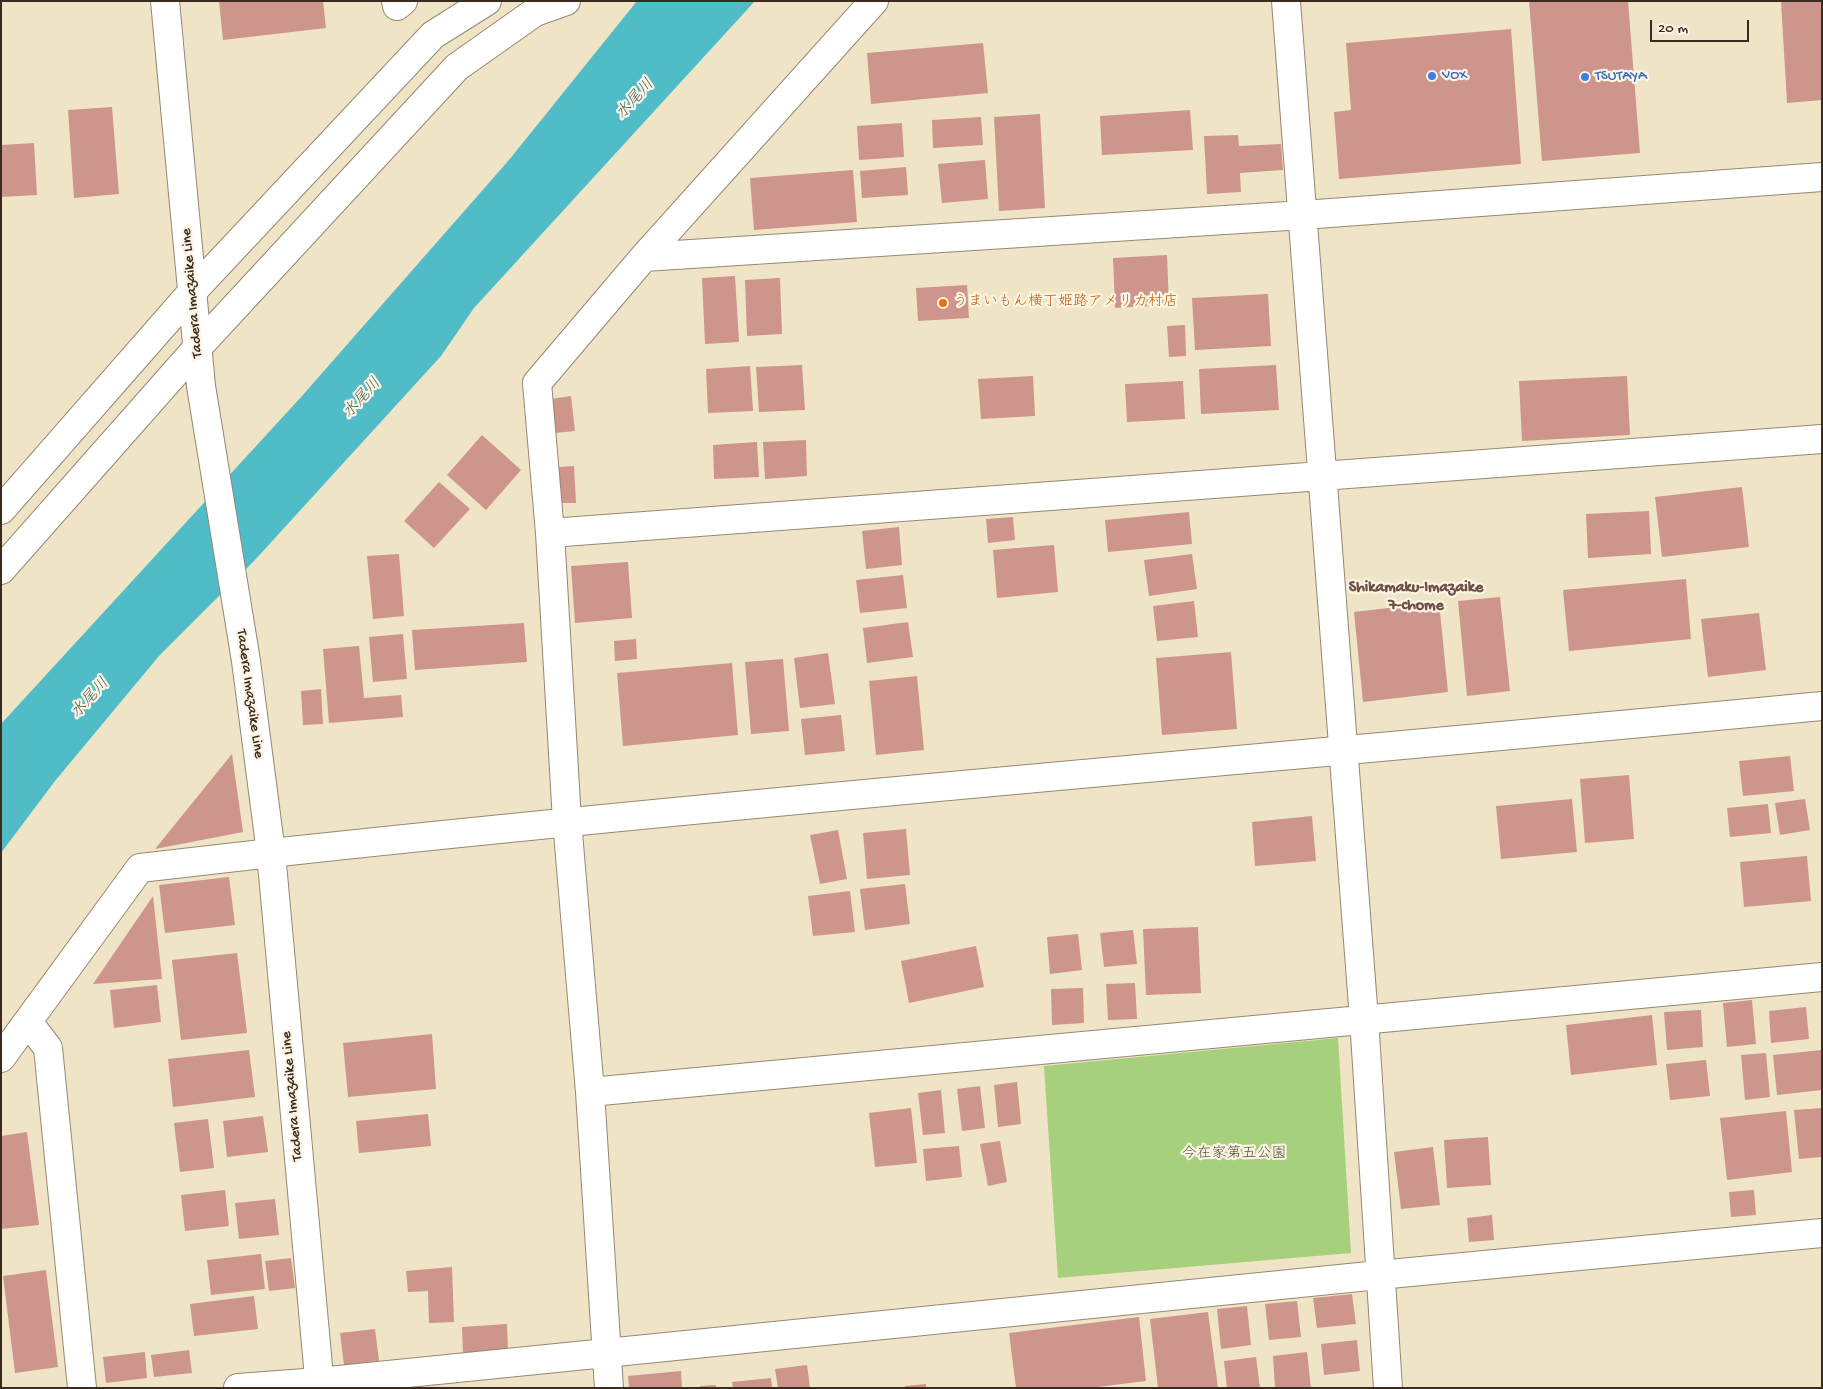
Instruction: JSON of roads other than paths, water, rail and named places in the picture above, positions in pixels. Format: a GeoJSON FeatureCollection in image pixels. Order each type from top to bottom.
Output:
{"type":"FeatureCollection","features":[{"type":"Feature","properties":{"kind":"street","name":"Tadera Imazaike Line"},"geometry":{"type":"LineString","coordinates":[[165,1],[201,386],[246,661],[271,853],[319,1385]]}},
{"type":"Feature","properties":{"kind":"street"},"geometry":{"type":"LineString","coordinates":[[396,1],[397,6],[403,1]]}},
{"type":"Feature","properties":{"kind":"street"},"geometry":{"type":"LineString","coordinates":[[1,510],[193,291],[433,35],[487,1]]}},
{"type":"Feature","properties":{"kind":"street"},"geometry":{"type":"LineString","coordinates":[[1,570],[198,347],[457,67],[535,12],[566,1]]}},
{"type":"Feature","properties":{"kind":"street"},"geometry":{"type":"LineString","coordinates":[[609,1388],[590,1092],[567,821],[550,533],[537,382],[644,257],[874,1]]}},
{"type":"Feature","properties":{"kind":"street"},"geometry":{"type":"LineString","coordinates":[[1286,1],[1364,1019],[1379,1274],[1388,1388]]}},
{"type":"Feature","properties":{"kind":"street"},"geometry":{"type":"LineString","coordinates":[[644,257],[1303,215],[1822,177]]}},
{"type":"Feature","properties":{"kind":"street"},"geometry":{"type":"LineString","coordinates":[[550,533],[1822,439]]}},
{"type":"Feature","properties":{"kind":"street"},"geometry":{"type":"LineString","coordinates":[[1,1058],[140,868],[567,821],[1344,752],[1822,706]]}},
{"type":"Feature","properties":{"kind":"street"},"geometry":{"type":"LineString","coordinates":[[590,1092],[1822,977]]}},
{"type":"Feature","properties":{"kind":"street"},"geometry":{"type":"LineString","coordinates":[[28,1022],[48,1048],[82,1388]]}},
{"type":"Feature","properties":{"kind":"street"},"geometry":{"type":"LineString","coordinates":[[238,1388],[319,1385],[1379,1274],[1822,1233]]}},
{"type":"Feature","properties":{"kind":"water","name":"水尾川"},"geometry":{"type":"Polygon","coordinates":[[[637,1],[755,1],[474,308],[441,356],[254,561],[159,656],[55,781],[1,853],[1,724],[302,396],[509,160],[637,1]]]}},
{"type":"Feature","properties":{"kind":"place","name":"VOX"},"geometry":{"type":"Point","coordinates":[1432,76]}},
{"type":"Feature","properties":{"kind":"place","name":"TSUTAYA"},"geometry":{"type":"Point","coordinates":[1585,77]}},
{"type":"Feature","properties":{"kind":"place","name":"うまいもん横丁姫路アメリカ村店"},"geometry":{"type":"Point","coordinates":[943,303]}},
{"type":"Feature","properties":{"kind":"district","name":"Shikamaku-Imazaike 7-chome"},"geometry":{"type":"Point","coordinates":[1416,598]}},
{"type":"Feature","properties":{"kind":"park label","name":"今在家第五公園"},"geometry":{"type":"Point","coordinates":[1234,1155]}}]}
